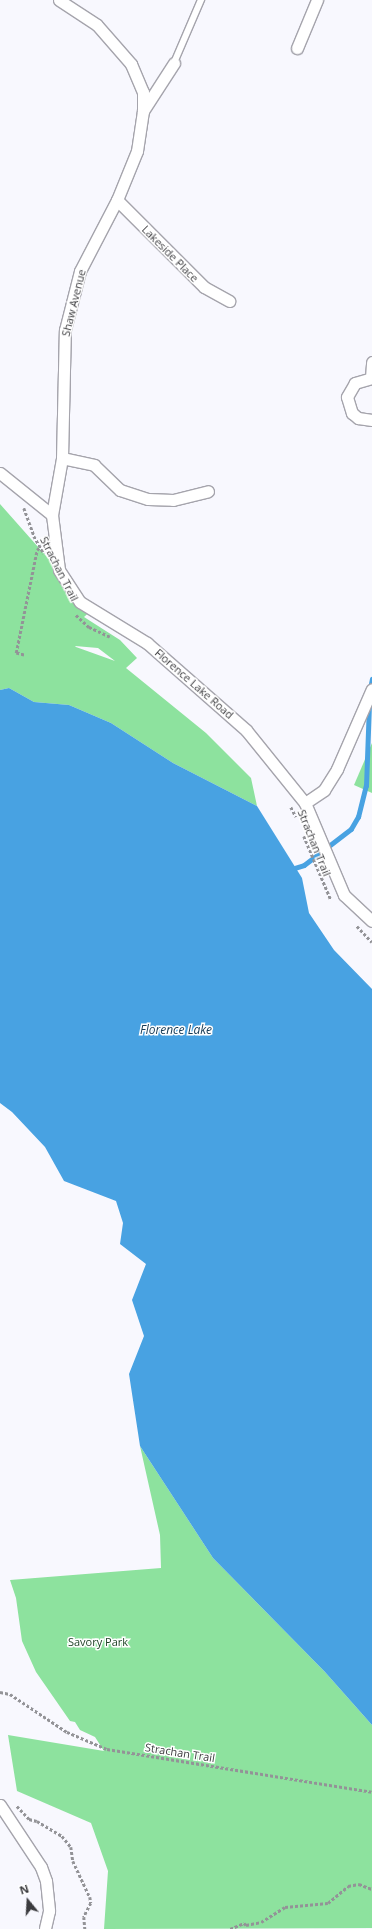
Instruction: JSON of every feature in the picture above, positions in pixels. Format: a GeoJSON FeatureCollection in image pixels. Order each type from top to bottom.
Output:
{"type":"FeatureCollection","features":[{"type":"Feature","properties":{"kind":"street"},"geometry":{"type":"LineString","coordinates":[[59,0],[97,25],[131,64],[143,92],[143,111]]}},
{"type":"Feature","properties":{"kind":"street"},"geometry":{"type":"LineString","coordinates":[[297,48],[317,0]]}},
{"type":"Feature","properties":{"kind":"street","name":"Shaw Avenue"},"geometry":{"type":"LineString","coordinates":[[52,515],[62,458],[65,330],[80,271],[117,200],[137,151],[143,111],[174,63]]}},
{"type":"Feature","properties":{"kind":"street","name":"Lakeside Place"},"geometry":{"type":"LineString","coordinates":[[117,200],[204,287],[230,301]]}},
{"type":"Feature","properties":{"kind":"street"},"geometry":{"type":"LineString","coordinates":[[372,362],[371,378],[355,383],[347,397],[352,413],[358,418],[372,420]]}},
{"type":"Feature","properties":{"kind":"street"},"geometry":{"type":"LineString","coordinates":[[62,458],[94,465],[120,490],[148,499],[173,500],[208,490]]}},
{"type":"Feature","properties":{"kind":"street"},"geometry":{"type":"LineString","coordinates":[[0,473],[52,515]]}},
{"type":"Feature","properties":{"kind":"street","name":"Florence Lake Road"},"geometry":{"type":"LineString","coordinates":[[52,515],[59,570],[80,602],[147,643],[246,730],[305,803],[344,895],[372,921]]}},
{"type":"Feature","properties":{"kind":"street"},"geometry":{"type":"LineString","coordinates":[[305,803],[324,790],[337,769],[372,689]]}},
{"type":"Feature","properties":{"kind":"street"},"geometry":{"type":"LineString","coordinates":[[0,1805],[41,1867],[46,1881],[49,1911],[45,1929]]}},
{"type":"Feature","properties":{"kind":"lane"},"geometry":{"type":"LineString","coordinates":[[174,63],[201,0]]}},
{"type":"Feature","properties":{"kind":"path","name":"Strachan Trail"},"geometry":{"type":"LineString","coordinates":[[15,485],[34,536],[47,559]]}},
{"type":"Feature","properties":{"kind":"path"},"geometry":{"type":"LineString","coordinates":[[24,655],[16,653],[37,550],[40,547]]}},
{"type":"Feature","properties":{"kind":"path","name":"Strachan Trail"},"geometry":{"type":"LineString","coordinates":[[71,610],[88,627],[117,640]]}},
{"type":"Feature","properties":{"kind":"path","name":"Strachan Trail"},"geometry":{"type":"LineString","coordinates":[[290,805],[298,822]]}},
{"type":"Feature","properties":{"kind":"path","name":"Strachan Trail"},"geometry":{"type":"LineString","coordinates":[[303,832],[320,880],[335,905]]}},
{"type":"Feature","properties":{"kind":"path"},"geometry":{"type":"LineString","coordinates":[[355,923],[372,942]]}},
{"type":"Feature","properties":{"kind":"path","name":"Strachan Trail"},"geometry":{"type":"LineString","coordinates":[[0,1692],[10,1694],[67,1732],[94,1745],[372,1792]]}},
{"type":"Feature","properties":{"kind":"path"},"geometry":{"type":"LineString","coordinates":[[13,1801],[29,1819],[37,1821],[62,1836],[71,1847],[73,1861],[81,1875],[91,1903],[84,1917],[85,1929]]}},
{"type":"Feature","properties":{"kind":"path"},"geometry":{"type":"LineString","coordinates":[[230,1929],[244,1923],[246,1925],[261,1922],[285,1907],[328,1903],[348,1886],[360,1884],[372,1889]]}},
{"type":"Feature","properties":{"kind":"green space"},"geometry":{"type":"Polygon","coordinates":[[[0,504],[93,609],[84,617],[120,640],[137,658],[126,668],[206,733],[251,778],[257,806],[173,763],[111,723],[69,705],[34,702],[9,688],[0,690],[0,504]],[[75,646],[115,661],[98,648],[75,646]]]}},
{"type":"Feature","properties":{"kind":"green space"},"geometry":{"type":"Polygon","coordinates":[[[372,743],[372,793],[354,785],[372,743]]]}},
{"type":"Feature","properties":{"kind":"green space","name":"Savory Park"},"geometry":{"type":"Polygon","coordinates":[[[140,1446],[213,1558],[325,1672],[372,1725],[372,1928],[104,1929],[108,1871],[91,1823],[17,1791],[8,1735],[104,1751],[95,1737],[80,1730],[75,1722],[70,1721],[36,1672],[22,1641],[16,1598],[10,1580],[161,1568],[160,1535],[140,1446]]]}},
{"type":"Feature","properties":{"kind":"water","name":"Florence Lake"},"geometry":{"type":"Polygon","coordinates":[[[9,688],[34,702],[69,705],[111,723],[173,763],[257,806],[302,878],[309,913],[334,950],[372,989],[372,1725],[325,1672],[213,1558],[140,1446],[129,1374],[144,1336],[132,1300],[146,1264],[120,1244],[123,1223],[116,1201],[64,1181],[45,1147],[12,1112],[0,1103],[0,690],[9,688]]]}},
{"type":"Feature","properties":{"kind":"waterway"},"geometry":{"type":"LineString","coordinates":[[370,689],[372,679]]}},
{"type":"Feature","properties":{"kind":"waterway"},"geometry":{"type":"LineString","coordinates":[[295,868],[304,865],[351,829],[358,817],[366,786],[369,704]]}}]}
